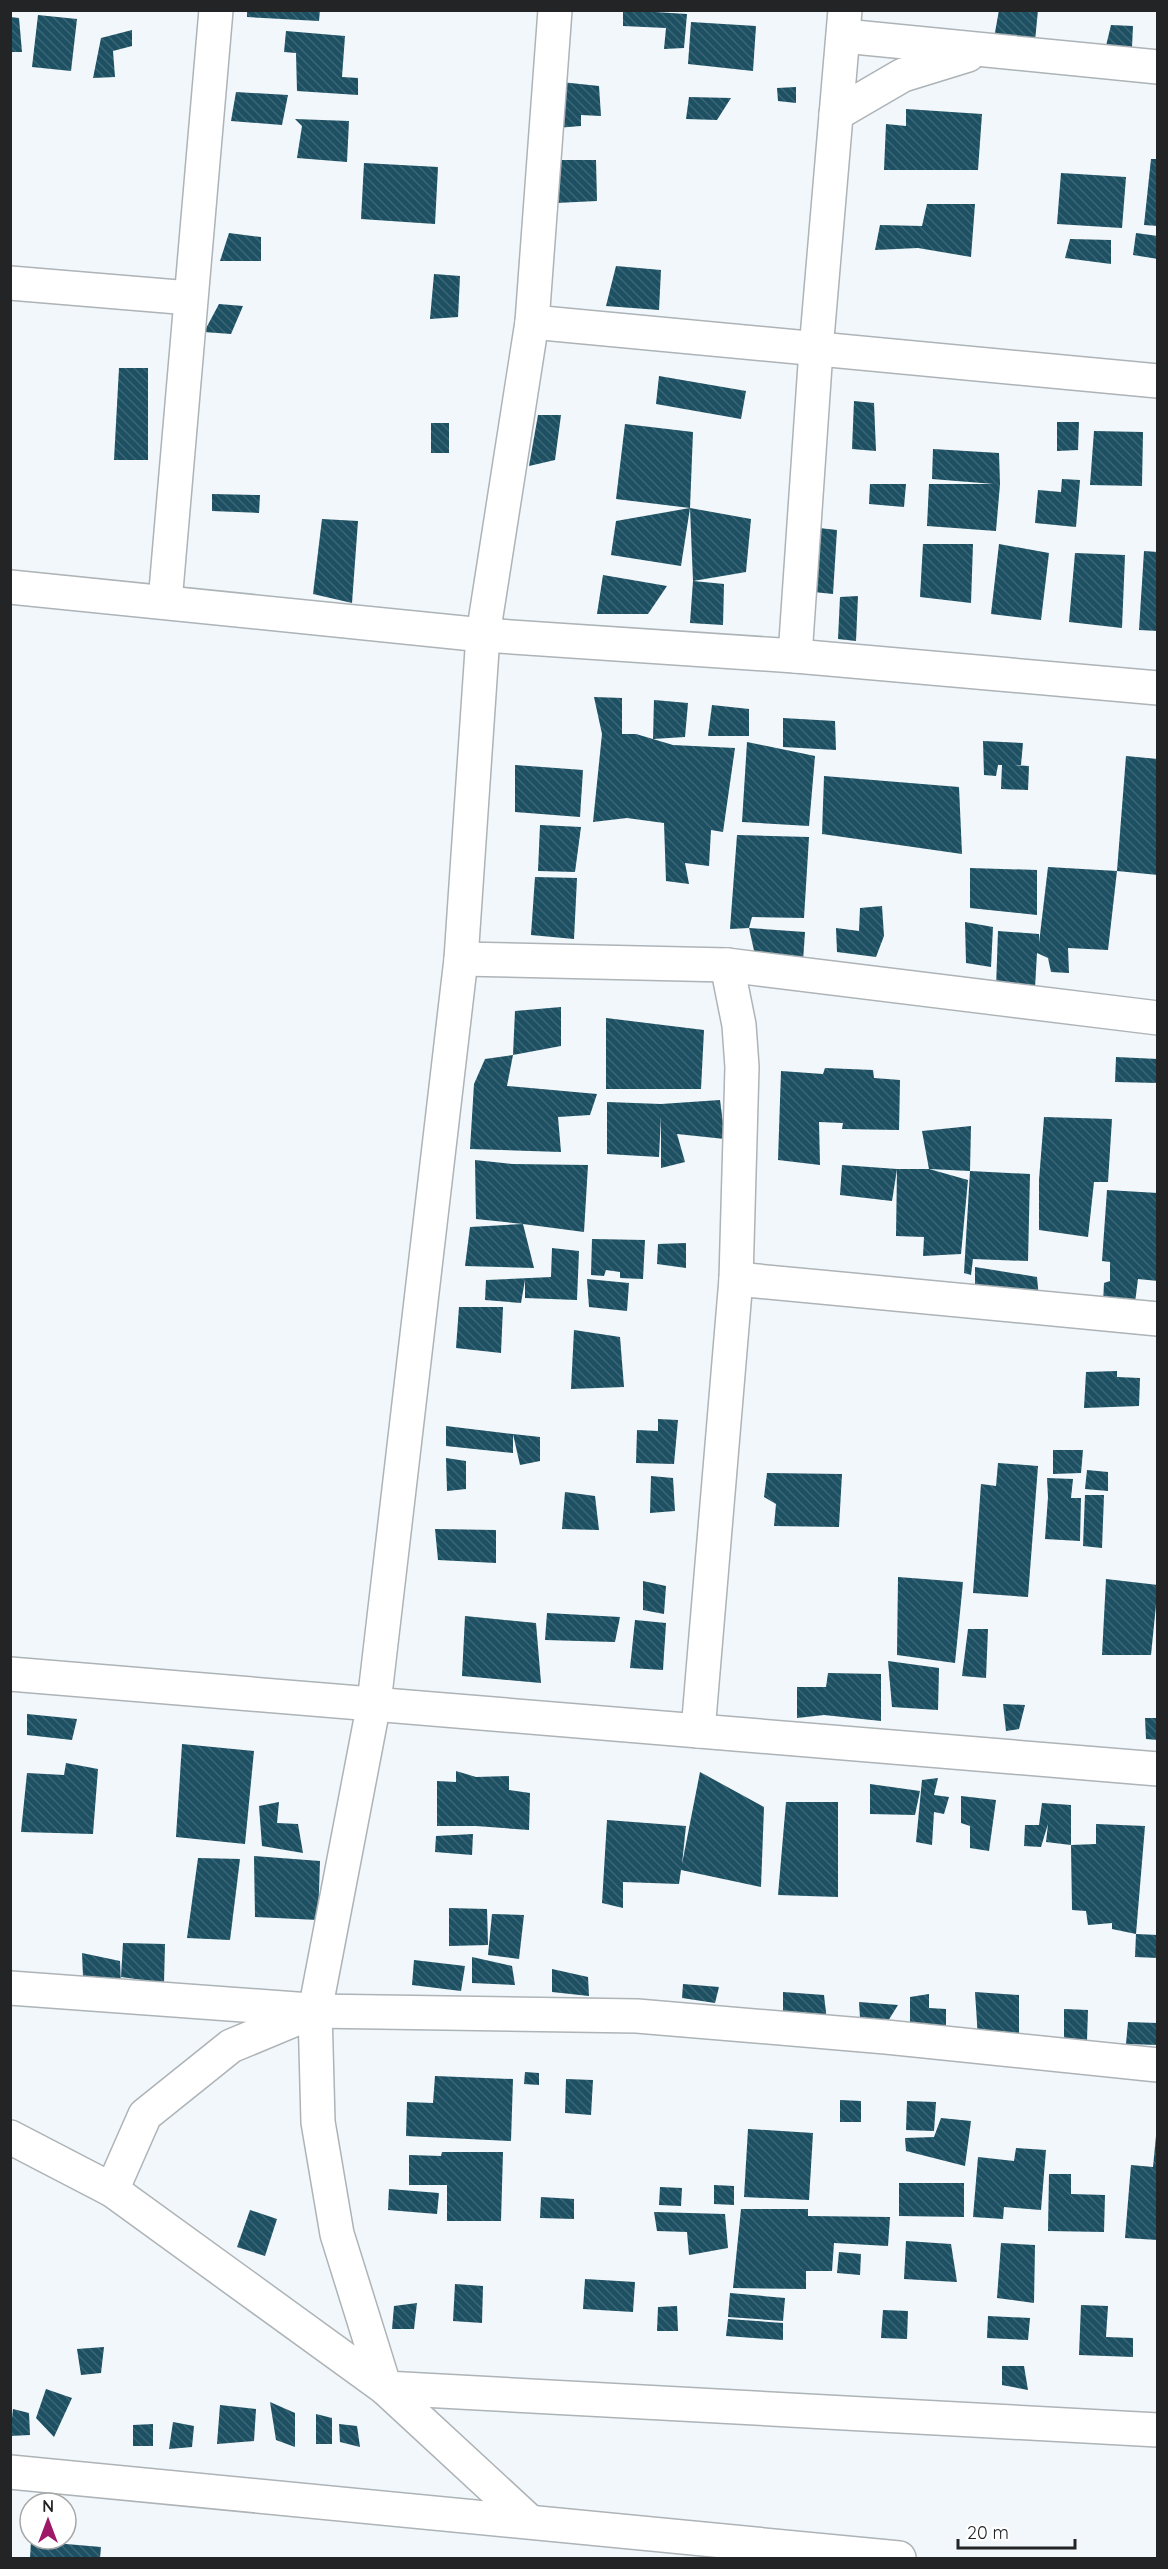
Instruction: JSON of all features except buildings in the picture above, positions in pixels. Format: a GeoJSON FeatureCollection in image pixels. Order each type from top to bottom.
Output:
{"type":"FeatureCollection","features":[{"type":"Feature","properties":{"kind":"street"},"geometry":{"type":"LineString","coordinates":[[165,602],[216,10]]}},
{"type":"Feature","properties":{"kind":"street"},"geometry":{"type":"LineString","coordinates":[[386,2388],[337,2234],[318,2122],[315,2010],[374,1703],[461,959],[483,635],[532,322],[555,10]]}},
{"type":"Feature","properties":{"kind":"street"},"geometry":{"type":"LineString","coordinates":[[795,656],[816,350],[844,23],[983,50],[1158,67]]}},
{"type":"Feature","properties":{"kind":"street"},"geometry":{"type":"LineString","coordinates":[[836,114],[903,75],[983,50]]}},
{"type":"Feature","properties":{"kind":"street"},"geometry":{"type":"LineString","coordinates":[[10,283],[190,298]]}},
{"type":"Feature","properties":{"kind":"street"},"geometry":{"type":"LineString","coordinates":[[532,322],[1158,381]]}},
{"type":"Feature","properties":{"kind":"street"},"geometry":{"type":"LineString","coordinates":[[10,587],[483,635],[795,656],[1158,688]]}},
{"type":"Feature","properties":{"kind":"street"},"geometry":{"type":"LineString","coordinates":[[461,959],[727,965],[1158,1018]]}},
{"type":"Feature","properties":{"kind":"street"},"geometry":{"type":"LineString","coordinates":[[698,1731],[736,1279],[742,1067],[739,1025],[727,965]]}},
{"type":"Feature","properties":{"kind":"street"},"geometry":{"type":"LineString","coordinates":[[736,1279],[1158,1319]]}},
{"type":"Feature","properties":{"kind":"street"},"geometry":{"type":"LineString","coordinates":[[10,1674],[1158,1769]]}},
{"type":"Feature","properties":{"kind":"street"},"geometry":{"type":"LineString","coordinates":[[10,1988],[315,2010],[637,2016],[886,2037],[1158,2065]]}},
{"type":"Feature","properties":{"kind":"street"},"geometry":{"type":"LineString","coordinates":[[112,2190],[145,2115],[231,2046],[315,2010]]}},
{"type":"Feature","properties":{"kind":"street"},"geometry":{"type":"LineString","coordinates":[[10,2137],[112,2190],[386,2388],[529,2521]]}},
{"type":"Feature","properties":{"kind":"street"},"geometry":{"type":"LineString","coordinates":[[386,2388],[1158,2430]]}},
{"type":"Feature","properties":{"kind":"street"},"geometry":{"type":"LineString","coordinates":[[10,2472],[529,2521],[742,2551],[899,2559]]}}]}
